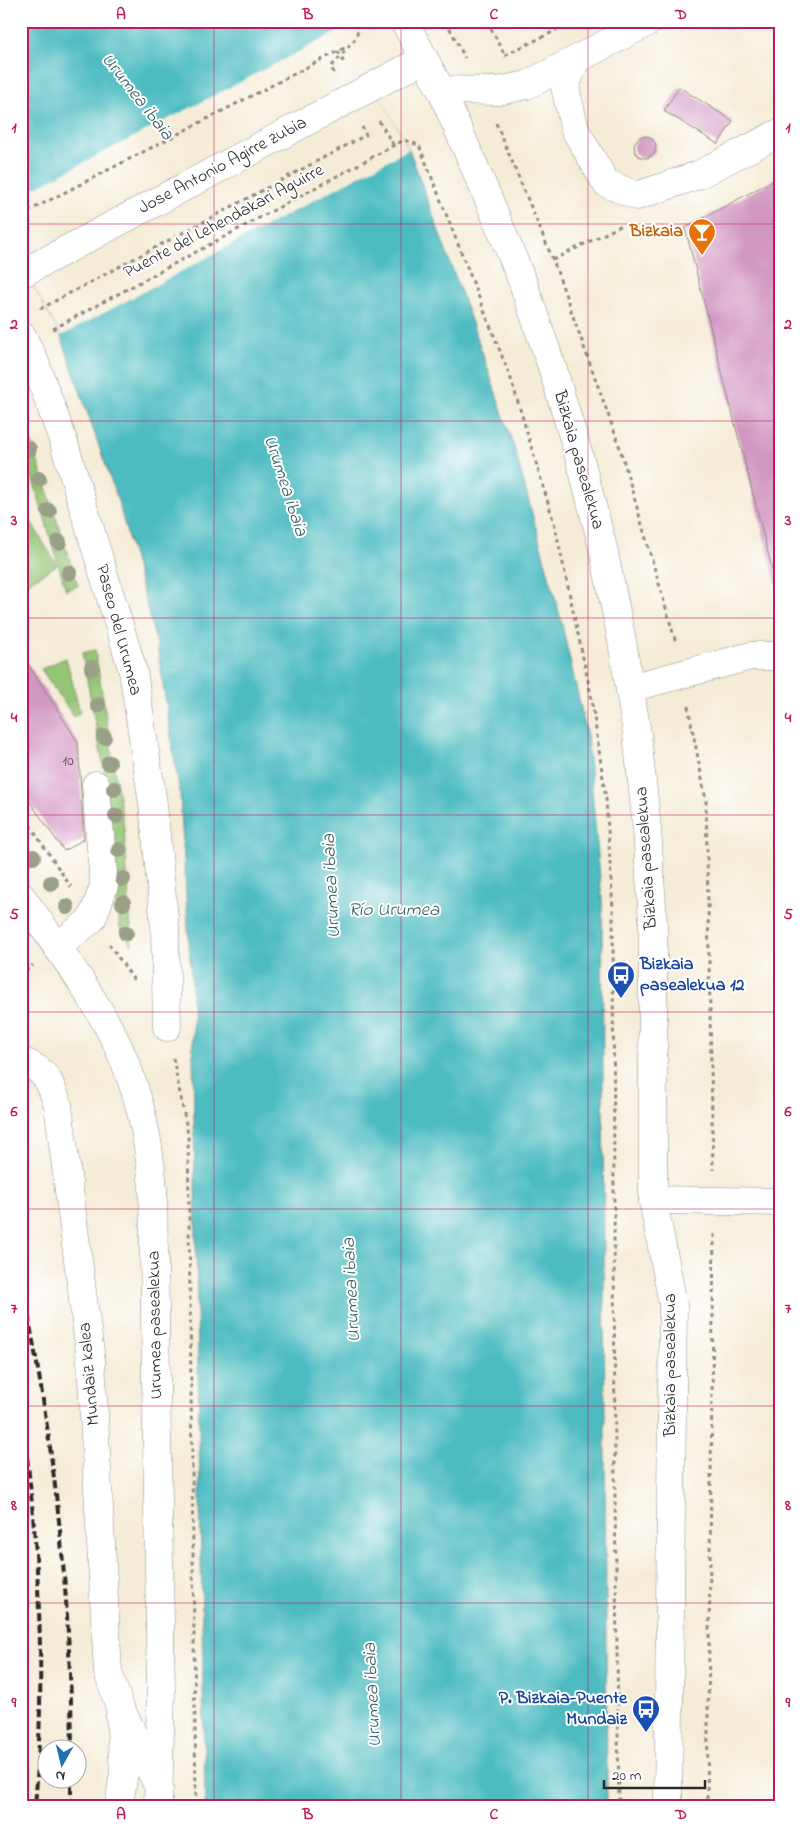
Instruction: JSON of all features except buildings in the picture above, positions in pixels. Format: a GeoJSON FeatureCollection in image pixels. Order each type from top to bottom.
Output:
{"type":"FeatureCollection","features":[{"type":"Feature","properties":{"kind":"main road"},"geometry":{"type":"LineString","coordinates":[[441,90],[483,92],[522,86],[575,62],[650,21]]}},
{"type":"Feature","properties":{"kind":"main road","name":"Bizkaia pasealekua"},"geometry":{"type":"LineString","coordinates":[[408,24],[441,90],[523,283],[553,370],[580,459],[603,548],[630,688],[647,829],[653,923],[653,1200],[673,1304],[668,1806]]}},
{"type":"Feature","properties":{"kind":"main road","name":"Jose Antonio Agirre zubia"},"geometry":{"type":"LineString","coordinates":[[23,273],[424,59]]}},
{"type":"Feature","properties":{"kind":"main road"},"geometry":{"type":"LineString","coordinates":[[575,62],[565,87],[576,130],[606,183],[637,196],[698,175],[781,132]]}},
{"type":"Feature","properties":{"kind":"main road","name":"Paseo del Urumea"},"geometry":{"type":"LineString","coordinates":[[21,334],[34,360],[63,440],[133,671],[154,804],[165,928],[167,1027]]}},
{"type":"Feature","properties":{"kind":"main road"},"geometry":{"type":"LineString","coordinates":[[630,688],[751,656],[781,656]]}},
{"type":"Feature","properties":{"kind":"main road"},"geometry":{"type":"LineString","coordinates":[[57,947],[92,919],[104,886],[96,785]]}},
{"type":"Feature","properties":{"kind":"main road","name":"Urumea pasealekua"},"geometry":{"type":"LineString","coordinates":[[21,896],[57,947],[116,1042],[131,1078],[143,1115],[150,1152],[154,1199],[161,1682],[159,1797]]}},
{"type":"Feature","properties":{"kind":"main road","name":"Mundaiz kalea"},"geometry":{"type":"LineString","coordinates":[[21,1061],[36,1066],[50,1081],[58,1105],[91,1360],[108,1672],[119,1705]]}},
{"type":"Feature","properties":{"kind":"main road"},"geometry":{"type":"LineString","coordinates":[[653,1200],[781,1202]]}},
{"type":"Feature","properties":{"kind":"main road"},"geometry":{"type":"LineString","coordinates":[[119,1705],[124,1772],[119,1806]]}},
{"type":"Feature","properties":{"kind":"main road","name":"Urumea pasealekua"},"geometry":{"type":"LineString","coordinates":[[119,1705],[159,1797]]}},
{"type":"Feature","properties":{"kind":"path"},"geometry":{"type":"LineString","coordinates":[[21,216],[352,44],[357,37],[358,21]]}},
{"type":"Feature","properties":{"kind":"path"},"geometry":{"type":"LineString","coordinates":[[487,21],[522,86]]}},
{"type":"Feature","properties":{"kind":"path"},"geometry":{"type":"LineString","coordinates":[[505,54],[557,30]]}},
{"type":"Feature","properties":{"kind":"path"},"geometry":{"type":"LineString","coordinates":[[338,51],[344,63]]}},
{"type":"Feature","properties":{"kind":"path"},"geometry":{"type":"LineString","coordinates":[[379,121],[394,146]]}},
{"type":"Feature","properties":{"kind":"path","name":"Puente del Lehendakari Aguirre"},"geometry":{"type":"LineString","coordinates":[[56,327],[405,140],[419,145],[511,379],[555,526],[591,695],[606,799],[613,957],[615,1485],[620,1806]]}},
{"type":"Feature","properties":{"kind":"path"},"geometry":{"type":"LineString","coordinates":[[21,812],[139,987]]}},
{"type":"Feature","properties":{"kind":"green space"},"geometry":{"type":"Polygon","coordinates":[[[21,410],[78,586],[66,590],[34,483],[21,449],[21,410]]]}},
{"type":"Feature","properties":{"kind":"green space"},"geometry":{"type":"Polygon","coordinates":[[[21,505],[57,565],[21,587],[21,505]]]}},
{"type":"Feature","properties":{"kind":"green space"},"geometry":{"type":"Polygon","coordinates":[[[95,650],[124,828],[132,945],[120,928],[104,770],[82,653],[95,650]]]}},
{"type":"Feature","properties":{"kind":"green space"},"geometry":{"type":"Polygon","coordinates":[[[66,658],[80,712],[74,717],[41,669],[66,658]]]}},
{"type":"Feature","properties":{"kind":"water","name":"Río Urumea"},"geometry":{"type":"Polygon","coordinates":[[[21,21],[337,21],[409,149],[477,337],[514,447],[560,616],[587,735],[602,900],[607,1806],[205,1806],[192,992],[180,795],[157,645],[119,504],[61,336],[21,264],[21,21]]]}},
{"type":"Feature","properties":{"kind":"pier"},"geometry":{"type":"Polygon","coordinates":[[[343,29],[409,149],[61,336],[21,264],[21,195],[343,29]]]}},
{"type":"Feature","properties":{"kind":"railway"},"geometry":{"type":"LineString","coordinates":[[21,1280],[43,1397],[58,1513],[68,1630],[72,1740]]}},
{"type":"Feature","properties":{"kind":"railway"},"geometry":{"type":"LineString","coordinates":[[21,1410],[32,1508],[39,1608],[40,1707],[35,1806]]}},
{"type":"Feature","properties":{"kind":"railway"},"geometry":{"type":"LineString","coordinates":[[71,1790],[71,1806]]}},
{"type":"Feature","properties":{"kind":"place","name":"Bizkaia"},"geometry":{"type":"Point","coordinates":[702,256]}},
{"type":"Feature","properties":{"kind":"place","name":"Bizkaia pasealekua 12"},"geometry":{"type":"Point","coordinates":[621,999]}},
{"type":"Feature","properties":{"kind":"place","name":"P. Bizkaia-Puente Mundaiz"},"geometry":{"type":"Point","coordinates":[646,1733]}},
{"type":"Feature","properties":{"kind":"water label","name":"Urumea ibaia"},"geometry":{"type":"Point","coordinates":[137,97]}},
{"type":"Feature","properties":{"kind":"water label","name":"Urumea ibaia"},"geometry":{"type":"Point","coordinates":[285,486]}},
{"type":"Feature","properties":{"kind":"water label","name":"Urumea ibaia"},"geometry":{"type":"Point","coordinates":[332,886]}},
{"type":"Feature","properties":{"kind":"water label","name":"Urumea ibaia"},"geometry":{"type":"Point","coordinates":[352,1290]}},
{"type":"Feature","properties":{"kind":"water label","name":"Urumea ibaia"},"geometry":{"type":"Point","coordinates":[373,1695]}}]}
